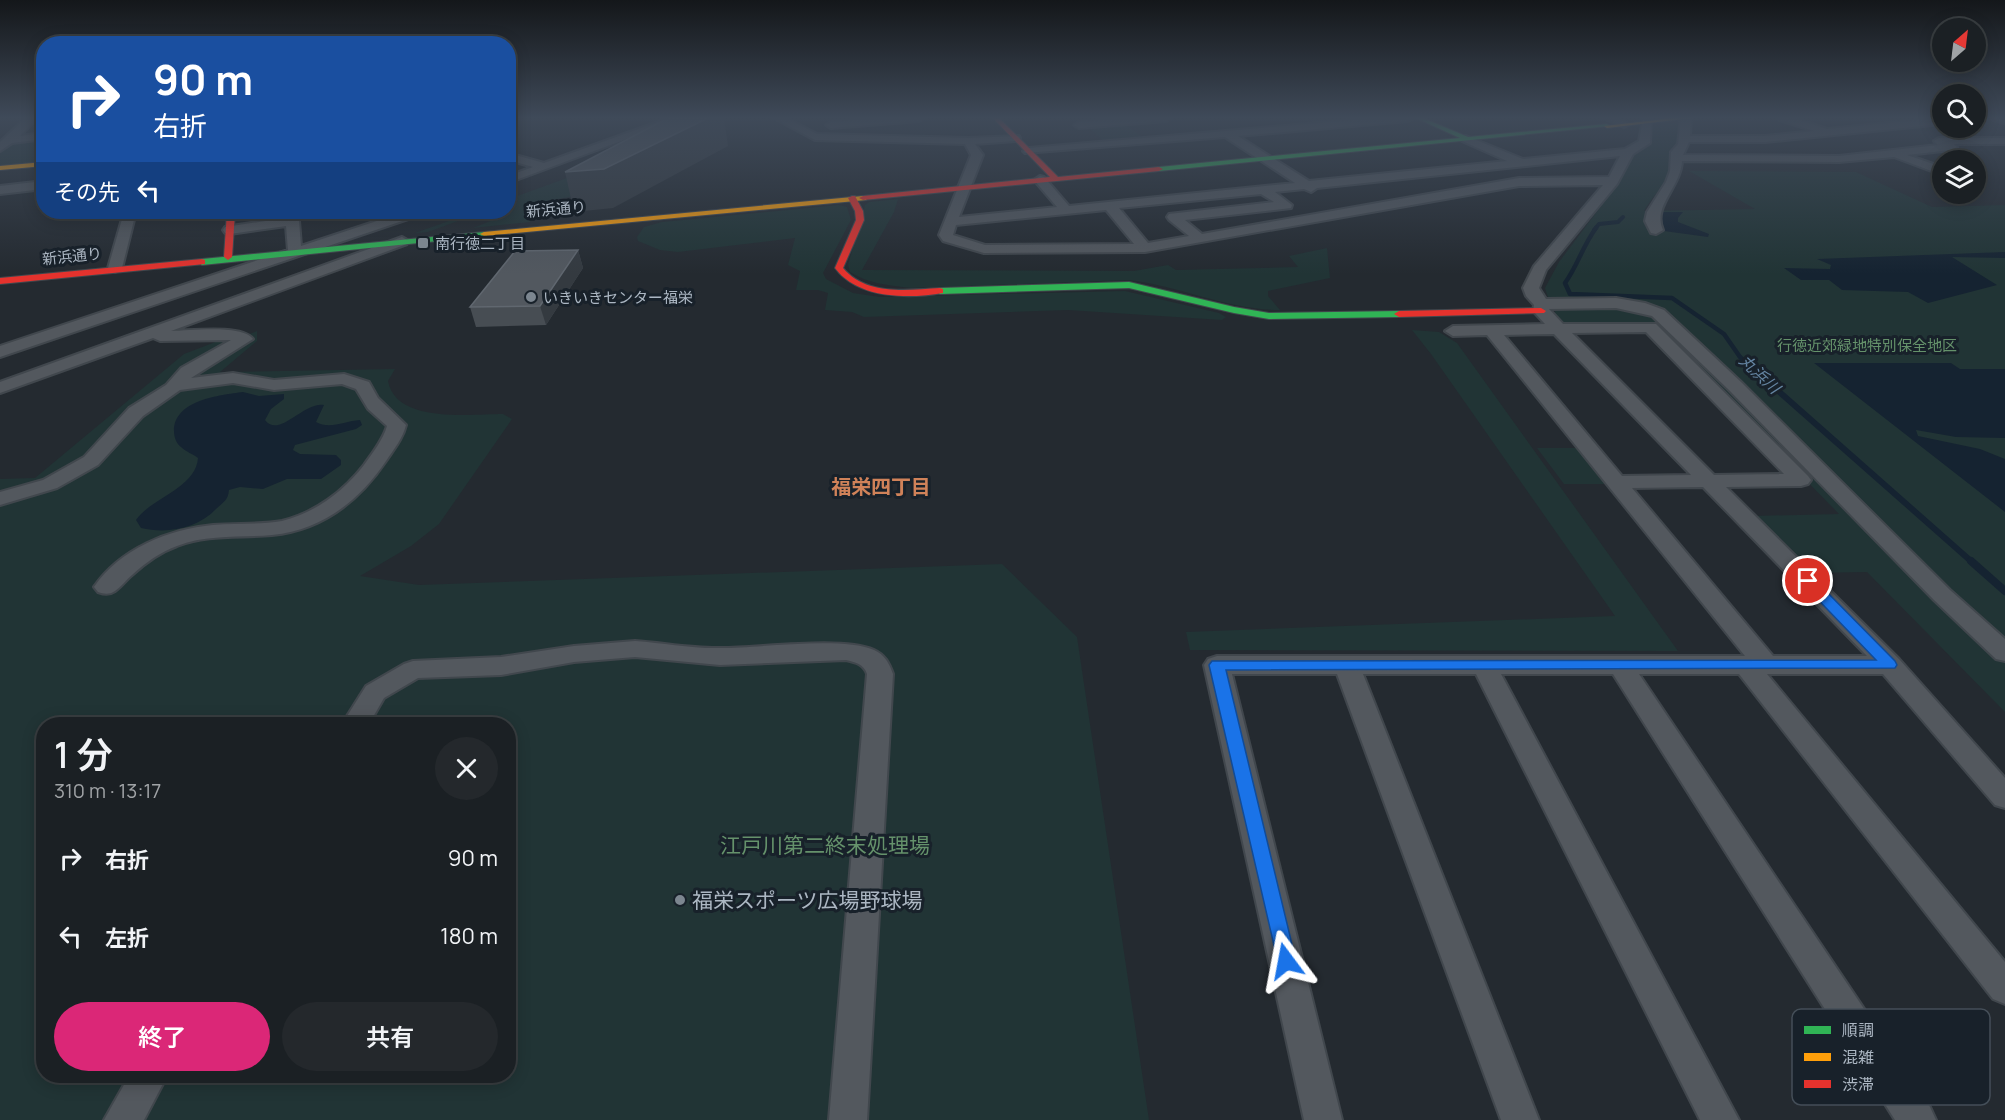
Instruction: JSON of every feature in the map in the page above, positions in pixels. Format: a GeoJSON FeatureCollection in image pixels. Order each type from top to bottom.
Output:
{"type":"FeatureCollection","features":[{"type":"Feature","properties":{"kind":"street"},"geometry":{"type":"LineString","coordinates":[[516,177],[536,170]]}},
{"type":"Feature","properties":{"kind":"street"},"geometry":{"type":"LineString","coordinates":[[971,170],[946,235],[948,238],[984,249],[1145,248],[1519,182],[1614,181]]}},
{"type":"Feature","properties":{"kind":"street"},"geometry":{"type":"LineString","coordinates":[[1048,170],[1055,178]]}},
{"type":"Feature","properties":{"kind":"street","name":"新浜通り"},"geometry":{"type":"LineString","coordinates":[[0,280],[1136,170]]}},
{"type":"Feature","properties":{"kind":"street"},"geometry":{"type":"LineString","coordinates":[[1283,170],[1348,212]]}},
{"type":"Feature","properties":{"kind":"street"},"geometry":{"type":"LineString","coordinates":[[951,222],[1455,170]]}},
{"type":"Feature","properties":{"kind":"street"},"geometry":{"type":"LineString","coordinates":[[1493,170],[1519,182]]}},
{"type":"Feature","properties":{"kind":"street"},"geometry":{"type":"LineString","coordinates":[[1620,170],[1614,181],[1539,269],[1531,288],[1534,296],[1559,328],[1890,665],[2005,797]]}},
{"type":"Feature","properties":{"kind":"street"},"geometry":{"type":"LineString","coordinates":[[1656,230],[1652,221],[1653,212],[1672,182],[1676,170]]}},
{"type":"Feature","properties":{"kind":"street"},"geometry":{"type":"LineString","coordinates":[[1040,180],[1066,210]]}},
{"type":"Feature","properties":{"kind":"street"},"geometry":{"type":"LineString","coordinates":[[0,190],[36,186]]}},
{"type":"Feature","properties":{"kind":"street"},"geometry":{"type":"LineString","coordinates":[[1199,238],[1174,217],[1286,205],[1264,190]]}},
{"type":"Feature","properties":{"kind":"street"},"geometry":{"type":"LineString","coordinates":[[852,198],[859,211],[860,220],[843,255],[840,272],[851,283],[879,290],[1129,285],[1158,290],[1228,310],[1269,316],[1621,304],[1647,308],[1658,313],[1735,386],[1942,596],[2005,653]]}},
{"type":"Feature","properties":{"kind":"street"},"geometry":{"type":"LineString","coordinates":[[1110,206],[1145,248]]}},
{"type":"Feature","properties":{"kind":"street"},"geometry":{"type":"LineString","coordinates":[[116,268],[128,219]]}},
{"type":"Feature","properties":{"kind":"street"},"geometry":{"type":"LineString","coordinates":[[228,257],[233,219]]}},
{"type":"Feature","properties":{"kind":"street"},"geometry":{"type":"LineString","coordinates":[[0,352],[298,250],[356,226],[386,219]]}},
{"type":"Feature","properties":{"kind":"street"},"geometry":{"type":"LineString","coordinates":[[230,230],[292,221],[298,250]]}},
{"type":"Feature","properties":{"kind":"street"},"geometry":{"type":"LineString","coordinates":[[0,388],[403,241]]}},
{"type":"Feature","properties":{"kind":"street"},"geometry":{"type":"LineString","coordinates":[[0,499],[50,484],[82,467],[91,461],[126,420],[174,386],[187,372],[245,339],[235,335],[146,335],[106,316]]}},
{"type":"Feature","properties":{"kind":"street"},"geometry":{"type":"LineString","coordinates":[[1453,331],[1650,327],[1801,480],[1617,482]]}},
{"type":"Feature","properties":{"kind":"street"},"geometry":{"type":"LineString","coordinates":[[1491,330],[1617,482],[2005,988]]}},
{"type":"Feature","properties":{"kind":"street"},"geometry":{"type":"LineString","coordinates":[[106,587],[129,565],[162,544],[205,532],[277,528],[318,514],[337,504],[358,485],[394,435],[397,425],[392,418],[373,407],[363,386],[344,379],[274,385],[233,378],[174,386]]}},
{"type":"Feature","properties":{"kind":"street"},"geometry":{"type":"LineString","coordinates":[[360,717],[375,692],[413,670],[501,666],[595,652],[635,649],[720,657],[846,652],[865,656],[877,664],[880,674],[848,1120]]}},
{"type":"Feature","properties":{"kind":"street"},"geometry":{"type":"LineString","coordinates":[[1323,1120],[1217,665],[1890,665]]}},
{"type":"Feature","properties":{"kind":"street"},"geometry":{"type":"LineString","coordinates":[[1347,665],[1520,1120]]}},
{"type":"Feature","properties":{"kind":"street"},"geometry":{"type":"LineString","coordinates":[[1484,665],[1720,1120]]}},
{"type":"Feature","properties":{"kind":"street"},"geometry":{"type":"LineString","coordinates":[[1620,665],[1845,1009]]}},
{"type":"Feature","properties":{"kind":"street"},"geometry":{"type":"LineString","coordinates":[[123,1120],[145,1083]]}},
{"type":"Feature","properties":{"kind":"street"},"geometry":{"type":"LineString","coordinates":[[1907,1105],[1917,1120]]}},
{"type":"Feature","properties":{"kind":"green space"},"geometry":{"type":"Polygon","coordinates":[[[588,170],[612,170],[575,196],[546,201],[533,208],[530,222],[473,228],[493,220],[489,219],[516,219],[516,196],[588,170]]]}},
{"type":"Feature","properties":{"kind":"green space","name":"行徳近郊緑地特別保全地区"},"geometry":{"type":"Polygon","coordinates":[[[1626,170],[1669,170],[1663,184],[1644,211],[1755,209],[1689,171],[1856,172],[1932,207],[2005,205],[2005,712],[1867,572],[1811,573],[1753,516],[1839,514],[1654,325],[1565,326],[1554,314],[1557,307],[1548,297],[1545,288],[1559,262],[1620,181],[1626,170]]]}},
{"type":"Feature","properties":{"kind":"green space"},"geometry":{"type":"Polygon","coordinates":[[[898,199],[894,212],[862,270],[1134,271],[1168,265],[1176,270],[1298,267],[1289,256],[1327,248],[1330,278],[1268,291],[1268,296],[1280,310],[1242,306],[1129,280],[911,288],[872,282],[850,272],[848,265],[865,205],[869,202],[898,199]]]}},
{"type":"Feature","properties":{"kind":"green space"},"geometry":{"type":"Polygon","coordinates":[[[839,205],[847,207],[851,220],[823,273],[826,279],[853,293],[880,297],[1125,291],[1219,313],[1226,317],[1222,320],[1068,310],[864,317],[852,312],[825,310],[828,293],[818,290],[796,290],[800,271],[788,265],[795,238],[678,252],[660,250],[638,241],[637,237],[644,227],[662,222],[839,205]]]}},
{"type":"Feature","properties":{"kind":"green space"},"geometry":{"type":"Polygon","coordinates":[[[454,219],[463,219],[428,232],[415,233],[454,219]]]}},
{"type":"Feature","properties":{"kind":"green space"},"geometry":{"type":"Polygon","coordinates":[[[1412,330],[1439,332],[1457,343],[1678,651],[1190,650],[1186,632],[1615,616],[1412,330]]]}},
{"type":"Feature","properties":{"kind":"green space","name":"江戸川第二終末処理場"},"geometry":{"type":"Polygon","coordinates":[[[257,331],[257,341],[220,372],[395,369],[388,381],[394,395],[405,404],[419,410],[455,415],[503,414],[512,419],[439,524],[411,546],[360,576],[419,585],[1002,564],[1077,637],[1149,1120],[0,1120],[0,479],[35,478],[184,354],[218,341],[226,343],[257,331]]]}},
{"type":"Feature","properties":{"kind":"green space"},"geometry":{"type":"Polygon","coordinates":[[[1537,448],[1582,448],[1611,484],[1564,484],[1537,448]]]}},
{"type":"Feature","properties":{"kind":"water"},"geometry":{"type":"Polygon","coordinates":[[[1661,212],[1683,212],[1678,222],[1709,234],[1708,237],[1664,231],[1660,227],[1661,212]]]}},
{"type":"Feature","properties":{"kind":"water"},"geometry":{"type":"Polygon","coordinates":[[[2005,252],[2005,258],[1952,257],[1997,285],[1928,303],[1908,292],[1842,290],[1829,280],[1801,280],[1784,268],[1830,269],[1831,265],[1817,259],[2005,252]]]}},
{"type":"Feature","properties":{"kind":"water"},"geometry":{"type":"Polygon","coordinates":[[[1814,363],[1951,363],[1960,369],[2005,369],[2005,438],[1956,437],[1916,430],[1918,436],[1980,449],[2005,459],[2005,512],[1814,363]]]}},
{"type":"Feature","properties":{"kind":"water"},"geometry":{"type":"Polygon","coordinates":[[[243,392],[259,396],[284,394],[284,399],[271,409],[265,420],[271,425],[285,423],[308,408],[324,405],[316,422],[332,425],[360,420],[362,425],[356,429],[295,445],[293,450],[300,454],[336,455],[341,460],[341,465],[321,479],[287,479],[263,489],[240,487],[229,490],[228,497],[223,503],[208,516],[191,525],[171,530],[141,528],[136,520],[143,512],[181,485],[190,477],[195,468],[198,458],[183,449],[175,438],[176,421],[182,412],[211,397],[243,392]]]}},
{"type":"Feature","properties":{"kind":"building"},"geometry":{"type":"Polygon","coordinates":[[[578,250],[540,306],[470,307],[515,251],[578,250]]]}},
{"type":"Feature","properties":{"kind":"waterway","name":"丸浜川"},"geometry":{"type":"LineString","coordinates":[[1594,230],[1599,224],[1618,222],[1623,217]]}},
{"type":"Feature","properties":{"kind":"waterway","name":"丸浜川"},"geometry":{"type":"LineString","coordinates":[[1596,228],[1565,283],[1570,294],[1672,298],[1724,334],[1740,357],[1760,375]]}},
{"type":"Feature","properties":{"kind":"waterway","name":"丸浜川"},"geometry":{"type":"LineString","coordinates":[[1758,373],[1972,562]]}},
{"type":"Feature","properties":{"kind":"waterway","name":"丸浜川"},"geometry":{"type":"LineString","coordinates":[[1971,561],[2005,591]]}},
{"type":"Feature","properties":{"kind":"traffic: fast"},"geometry":{"type":"LineString","coordinates":[[202,262],[484,234]]}},
{"type":"Feature","properties":{"kind":"traffic: fast"},"geometry":{"type":"LineString","coordinates":[[940,291],[1129,285],[1269,316],[1399,314]]}},
{"type":"Feature","properties":{"kind":"traffic: slow"},"geometry":{"type":"LineString","coordinates":[[484,234],[863,198]]}},
{"type":"Feature","properties":{"kind":"traffic: jam"},"geometry":{"type":"LineString","coordinates":[[1047,170],[1055,178]]}},
{"type":"Feature","properties":{"kind":"traffic: jam"},"geometry":{"type":"LineString","coordinates":[[863,198],[1146,170]]}},
{"type":"Feature","properties":{"kind":"traffic: jam"},"geometry":{"type":"LineString","coordinates":[[852,198],[859,211],[860,220],[839,268],[847,278],[870,289],[900,292],[940,291]]}},
{"type":"Feature","properties":{"kind":"traffic: jam"},"geometry":{"type":"LineString","coordinates":[[228,257],[231,219]]}},
{"type":"Feature","properties":{"kind":"traffic: jam"},"geometry":{"type":"LineString","coordinates":[[0,281],[202,262]]}},
{"type":"Feature","properties":{"kind":"traffic: jam"},"geometry":{"type":"LineString","coordinates":[[1399,314],[1541,311]]}},
{"type":"Feature","properties":{"kind":"place","name":"南行徳二丁目"},"geometry":{"type":"Point","coordinates":[423,243]}},
{"type":"Feature","properties":{"kind":"place","name":"いきいきセンター福栄"},"geometry":{"type":"Point","coordinates":[531,297]}},
{"type":"Feature","properties":{"kind":"place","name":"福栄スポーツ広場野球場"},"geometry":{"type":"Point","coordinates":[680,900]}},
{"type":"Feature","properties":{"kind":"district","name":"福栄四丁目"},"geometry":{"type":"Point","coordinates":[881,486]}},
{"type":"Feature","properties":{"kind":"route"},"geometry":{"type":"LineString","coordinates":[[1286,961],[1217,665],[1890,665],[1808,581]]}}]}
